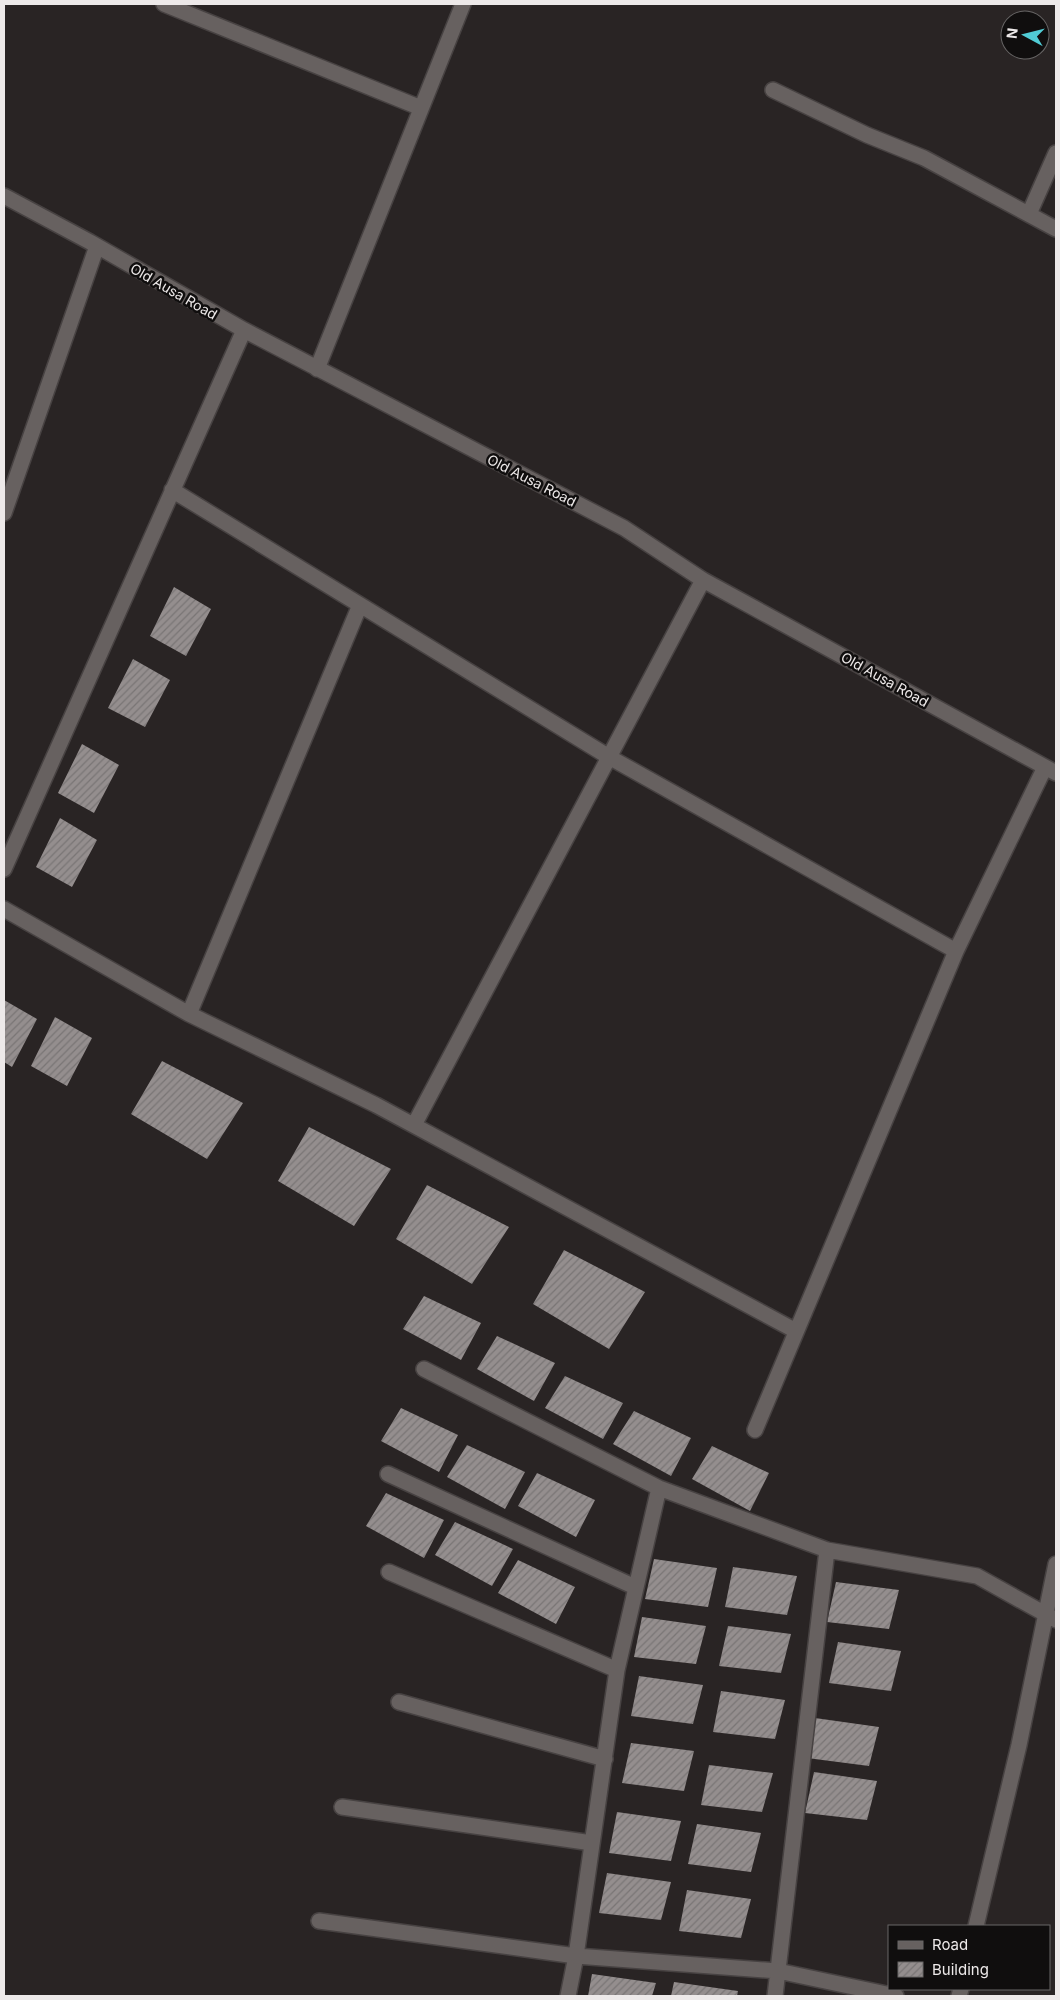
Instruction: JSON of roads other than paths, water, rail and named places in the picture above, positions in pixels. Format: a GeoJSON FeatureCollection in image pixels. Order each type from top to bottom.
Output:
{"type":"FeatureCollection","features":[{"type":"Feature","properties":{"kind":"street"},"geometry":{"type":"LineString","coordinates":[[164,4],[421,108]]}},
{"type":"Feature","properties":{"kind":"street"},"geometry":{"type":"LineString","coordinates":[[317,368],[463,4]]}},
{"type":"Feature","properties":{"kind":"street"},"geometry":{"type":"LineString","coordinates":[[773,90],[867,135],[924,158],[1056,229]]}},
{"type":"Feature","properties":{"kind":"street"},"geometry":{"type":"LineString","coordinates":[[1029,214],[1056,153]]}},
{"type":"Feature","properties":{"kind":"street","name":"Old Ausa Road"},"geometry":{"type":"LineString","coordinates":[[4,196],[97,246],[244,330],[624,528],[703,580],[1051,770]]}},
{"type":"Feature","properties":{"kind":"street"},"geometry":{"type":"LineString","coordinates":[[4,513],[97,246]]}},
{"type":"Feature","properties":{"kind":"street"},"geometry":{"type":"LineString","coordinates":[[4,869],[10,836],[172,490],[244,330]]}},
{"type":"Feature","properties":{"kind":"street"},"geometry":{"type":"LineString","coordinates":[[172,490],[609,757],[956,951]]}},
{"type":"Feature","properties":{"kind":"street"},"geometry":{"type":"LineString","coordinates":[[414,1125],[703,580]]}},
{"type":"Feature","properties":{"kind":"street"},"geometry":{"type":"LineString","coordinates":[[188,1014],[360,605]]}},
{"type":"Feature","properties":{"kind":"street"},"geometry":{"type":"LineString","coordinates":[[755,1430],[956,951],[1051,770]]}},
{"type":"Feature","properties":{"kind":"street"},"geometry":{"type":"LineString","coordinates":[[4,909],[188,1014],[414,1125],[796,1331]]}},
{"type":"Feature","properties":{"kind":"street"},"geometry":{"type":"LineString","coordinates":[[424,1369],[659,1488],[827,1550],[977,1576],[1051,1617]]}},
{"type":"Feature","properties":{"kind":"street"},"geometry":{"type":"LineString","coordinates":[[388,1474],[635,1587]]}},
{"type":"Feature","properties":{"kind":"street"},"geometry":{"type":"LineString","coordinates":[[568,1996],[576,1956],[617,1670],[659,1488]]}},
{"type":"Feature","properties":{"kind":"street"},"geometry":{"type":"LineString","coordinates":[[775,1996],[827,1550]]}},
{"type":"Feature","properties":{"kind":"street"},"geometry":{"type":"LineString","coordinates":[[976,1925],[1051,1617],[1056,1564]]}},
{"type":"Feature","properties":{"kind":"street"},"geometry":{"type":"LineString","coordinates":[[389,1572],[617,1670]]}},
{"type":"Feature","properties":{"kind":"street"},"geometry":{"type":"LineString","coordinates":[[399,1702],[604,1759]]}},
{"type":"Feature","properties":{"kind":"street"},"geometry":{"type":"LineString","coordinates":[[342,1807],[592,1843]]}},
{"type":"Feature","properties":{"kind":"street"},"geometry":{"type":"LineString","coordinates":[[319,1921],[576,1956],[778,1971],[896,1996]]}}]}
